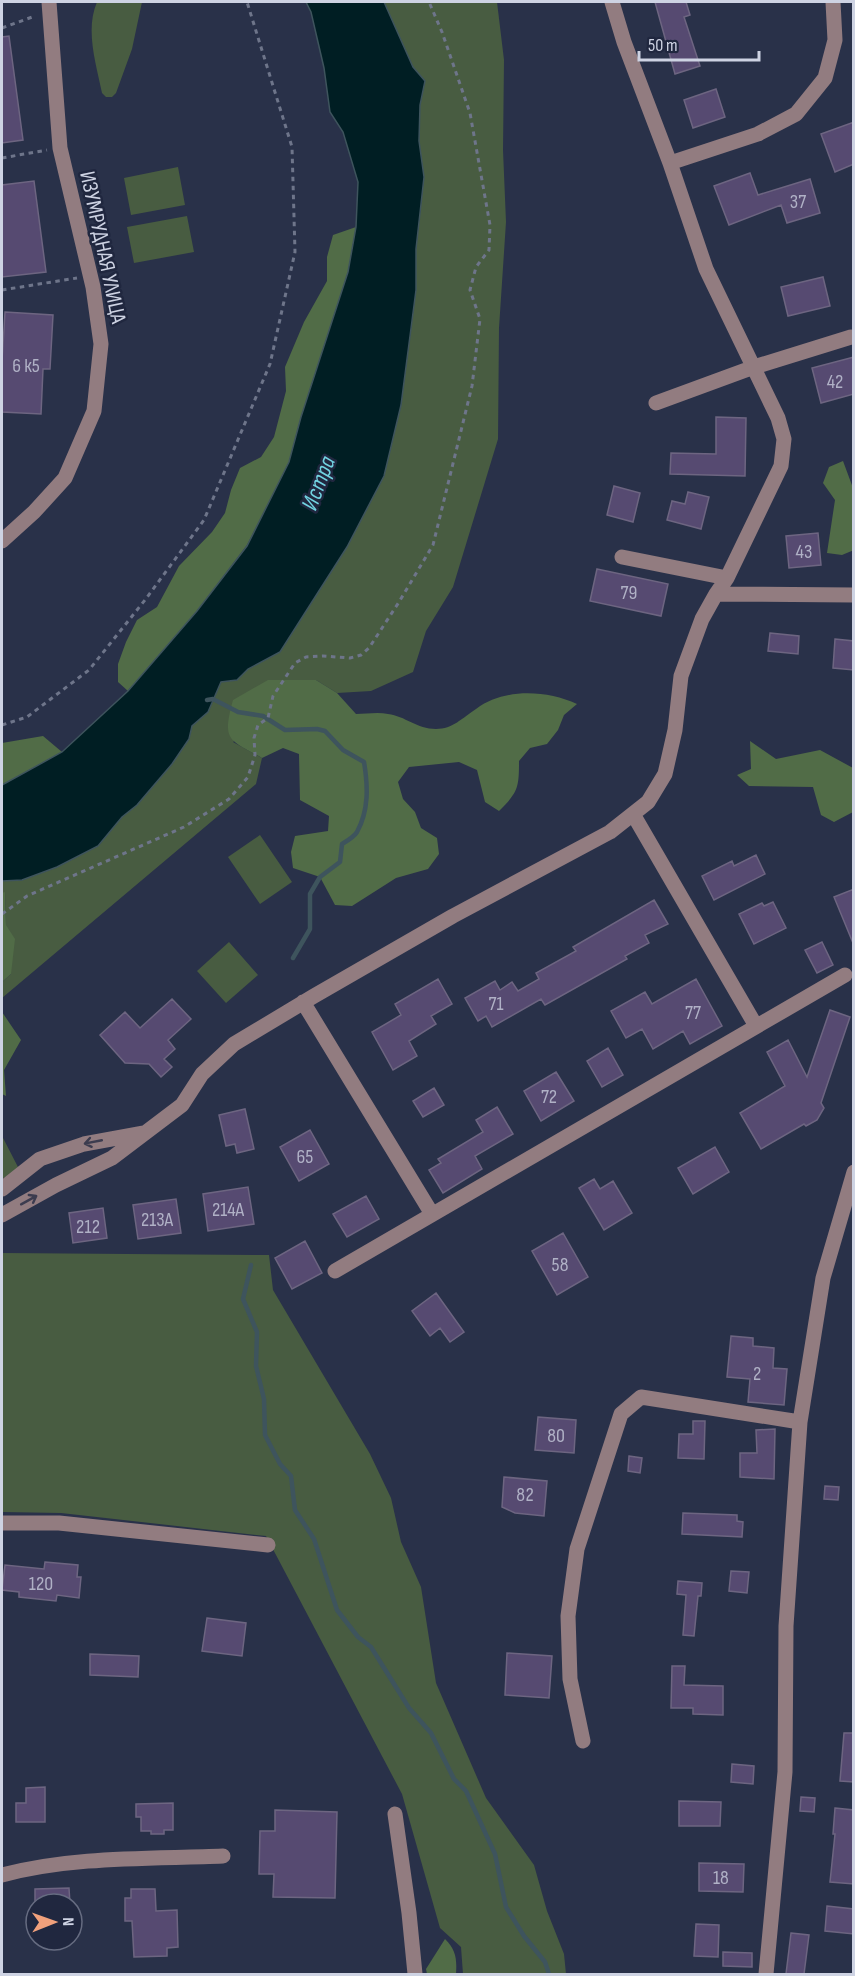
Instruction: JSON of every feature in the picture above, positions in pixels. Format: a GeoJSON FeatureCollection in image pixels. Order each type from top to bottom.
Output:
{"type":"FeatureCollection","features":[{"type":"Feature","properties":{"kind":"street"},"geometry":{"type":"LineString","coordinates":[[2,1215],[112,1158],[182,1105],[202,1074],[234,1044],[453,916],[610,832],[648,801],[665,774],[675,730],[681,676],[702,620],[727,578],[781,466],[784,439],[778,418],[706,270],[670,163],[624,42],[612,2]]}},
{"type":"Feature","properties":{"kind":"street"},"geometry":{"type":"LineString","coordinates":[[670,163],[758,134],[796,114],[825,78],[835,40],[833,2]]}},
{"type":"Feature","properties":{"kind":"street","name":"ИЗУМРУДНАЯ УЛИЦА"},"geometry":{"type":"LineString","coordinates":[[2,541],[34,512],[65,478],[94,411],[101,344],[91,276],[60,148],[50,6]]}},
{"type":"Feature","properties":{"kind":"street"},"geometry":{"type":"LineString","coordinates":[[656,403],[754,367],[851,337]]}},
{"type":"Feature","properties":{"kind":"street"},"geometry":{"type":"LineString","coordinates":[[622,557],[727,578]]}},
{"type":"Feature","properties":{"kind":"street"},"geometry":{"type":"LineString","coordinates":[[716,594],[854,595]]}},
{"type":"Feature","properties":{"kind":"street"},"geometry":{"type":"LineString","coordinates":[[633,814],[756,1026]]}},
{"type":"Feature","properties":{"kind":"street"},"geometry":{"type":"LineString","coordinates":[[335,1271],[845,975]]}},
{"type":"Feature","properties":{"kind":"street"},"geometry":{"type":"LineString","coordinates":[[303,1002],[432,1215]]}},
{"type":"Feature","properties":{"kind":"street"},"geometry":{"type":"LineString","coordinates":[[2,1189],[40,1159],[84,1144],[147,1132]]}},
{"type":"Feature","properties":{"kind":"street"},"geometry":{"type":"LineString","coordinates":[[766,1974],[785,1772],[786,1626],[800,1422],[823,1278],[854,1172]]}},
{"type":"Feature","properties":{"kind":"street"},"geometry":{"type":"LineString","coordinates":[[583,1741],[570,1678],[568,1616],[577,1549],[621,1414],[641,1397],[800,1422]]}},
{"type":"Feature","properties":{"kind":"street"},"geometry":{"type":"LineString","coordinates":[[2,1523],[59,1523],[268,1545]]}},
{"type":"Feature","properties":{"kind":"street"},"geometry":{"type":"LineString","coordinates":[[395,1814],[415,1974]]}},
{"type":"Feature","properties":{"kind":"street"},"geometry":{"type":"LineString","coordinates":[[2,1875],[54,1865],[223,1856]]}},
{"type":"Feature","properties":{"kind":"path"},"geometry":{"type":"LineString","coordinates":[[2,725],[27,717],[89,670],[145,600],[204,520],[270,364],[295,252],[292,147],[248,2]]}},
{"type":"Feature","properties":{"kind":"path"},"geometry":{"type":"LineString","coordinates":[[2,914],[27,896],[184,827],[229,799],[248,777],[255,755],[254,738],[258,725],[268,717],[273,696],[295,663],[306,657],[350,658],[361,655],[369,648],[393,612],[433,545],[472,386],[480,319],[470,290],[476,267],[489,250],[490,225],[470,113],[442,32],[429,2]]}},
{"type":"Feature","properties":{"kind":"path"},"geometry":{"type":"LineString","coordinates":[[2,28],[50,6]]}},
{"type":"Feature","properties":{"kind":"path"},"geometry":{"type":"LineString","coordinates":[[2,158],[60,148]]}},
{"type":"Feature","properties":{"kind":"path"},"geometry":{"type":"LineString","coordinates":[[2,290],[91,276]]}},
{"type":"Feature","properties":{"kind":"shaded area"},"geometry":{"type":"Polygon","coordinates":[[[97,2],[142,2],[132,49],[116,93],[112,97],[106,97],[102,93],[93,47],[92,24],[97,2]]]}},
{"type":"Feature","properties":{"kind":"shaded area"},"geometry":{"type":"Polygon","coordinates":[[[384,2],[497,2],[504,60],[503,150],[506,222],[499,328],[498,439],[453,587],[426,631],[413,672],[371,691],[337,693],[316,680],[233,742],[262,758],[256,784],[2,998],[2,982],[11,974],[5,893],[2,893],[2,881],[22,880],[57,867],[98,846],[122,817],[137,805],[172,764],[189,739],[192,726],[208,712],[221,682],[237,680],[248,669],[280,652],[347,547],[384,476],[401,405],[416,290],[416,249],[424,177],[418,141],[420,105],[425,81],[413,67],[384,2]]]}},
{"type":"Feature","properties":{"kind":"shaded area"},"geometry":{"type":"Polygon","coordinates":[[[178,167],[185,205],[131,215],[124,178],[178,167]]]}},
{"type":"Feature","properties":{"kind":"shaded area"},"geometry":{"type":"Polygon","coordinates":[[[187,216],[194,252],[134,263],[127,227],[187,216]]]}},
{"type":"Feature","properties":{"kind":"shaded area"},"geometry":{"type":"Polygon","coordinates":[[[260,835],[292,882],[260,904],[228,857],[260,835]]]}},
{"type":"Feature","properties":{"kind":"shaded area"},"geometry":{"type":"Polygon","coordinates":[[[229,942],[258,975],[226,1003],[197,971],[229,942]]]}},
{"type":"Feature","properties":{"kind":"shaded area"},"geometry":{"type":"Polygon","coordinates":[[[2,1136],[19,1169],[2,1179],[2,1136]]]}},
{"type":"Feature","properties":{"kind":"shaded area"},"geometry":{"type":"Polygon","coordinates":[[[2,1253],[269,1255],[273,1290],[370,1454],[391,1498],[401,1542],[421,1587],[436,1683],[486,1798],[534,1865],[547,1911],[564,1954],[566,1974],[463,1974],[461,1947],[440,1928],[402,1794],[266,1536],[61,1513],[2,1512],[2,1253]]]}},
{"type":"Feature","properties":{"kind":"green space"},"geometry":{"type":"Polygon","coordinates":[[[356,227],[348,272],[301,417],[289,462],[247,545],[197,611],[128,691],[118,682],[118,664],[126,642],[137,620],[157,607],[179,566],[212,532],[225,513],[240,468],[261,457],[274,437],[286,391],[285,367],[304,322],[327,281],[327,257],[333,235],[356,227]]]}},
{"type":"Feature","properties":{"kind":"green space"},"geometry":{"type":"Polygon","coordinates":[[[843,461],[853,488],[854,550],[842,555],[827,553],[835,500],[823,483],[829,467],[843,461]]]}},
{"type":"Feature","properties":{"kind":"green space"},"geometry":{"type":"Polygon","coordinates":[[[268,680],[316,680],[337,693],[356,714],[388,714],[423,727],[436,729],[452,725],[487,702],[512,694],[552,696],[577,704],[564,715],[558,730],[547,744],[530,748],[519,761],[519,778],[516,789],[499,811],[485,802],[477,770],[459,762],[409,767],[398,782],[403,799],[415,812],[421,828],[437,838],[439,854],[428,869],[396,878],[352,906],[335,905],[320,877],[293,868],[291,852],[295,836],[328,831],[329,816],[300,800],[299,754],[283,748],[262,758],[235,742],[228,731],[233,700],[268,680]]]}},
{"type":"Feature","properties":{"kind":"green space"},"geometry":{"type":"Polygon","coordinates":[[[43,736],[62,752],[2,785],[2,743],[43,736]]]}},
{"type":"Feature","properties":{"kind":"green space"},"geometry":{"type":"Polygon","coordinates":[[[750,741],[776,759],[820,750],[853,768],[853,812],[834,822],[821,815],[813,787],[749,786],[737,775],[751,769],[750,741]]]}},
{"type":"Feature","properties":{"kind":"green space"},"geometry":{"type":"Polygon","coordinates":[[[5,892],[6,925],[15,939],[11,974],[2,982],[2,893],[5,892]]]}},
{"type":"Feature","properties":{"kind":"green space"},"geometry":{"type":"Polygon","coordinates":[[[2,1012],[21,1040],[4,1070],[6,1096],[2,1094],[2,1012]]]}},
{"type":"Feature","properties":{"kind":"green space"},"geometry":{"type":"Polygon","coordinates":[[[445,1939],[455,1955],[456,1974],[427,1974],[426,1969],[445,1939]]]}},
{"type":"Feature","properties":{"kind":"water","name":"Истра"},"geometry":{"type":"Polygon","coordinates":[[[306,2],[384,2],[413,67],[425,81],[420,105],[419,141],[424,177],[416,249],[416,290],[401,405],[384,476],[347,547],[280,652],[248,669],[237,680],[221,682],[208,712],[192,726],[189,739],[172,764],[137,805],[122,817],[98,846],[57,867],[22,880],[2,881],[2,785],[62,752],[128,691],[197,611],[247,546],[289,462],[301,417],[348,272],[356,227],[358,182],[343,132],[330,112],[324,68],[311,12],[306,2]]]}},
{"type":"Feature","properties":{"kind":"building"},"geometry":{"type":"Polygon","coordinates":[[[655,2],[686,2],[690,15],[684,17],[700,66],[675,74],[655,2]]]}},
{"type":"Feature","properties":{"kind":"building"},"geometry":{"type":"Polygon","coordinates":[[[9,36],[23,140],[2,143],[2,37],[9,36]]]}},
{"type":"Feature","properties":{"kind":"building"},"geometry":{"type":"Polygon","coordinates":[[[716,89],[725,117],[693,128],[684,100],[716,89]]]}},
{"type":"Feature","properties":{"kind":"building"},"geometry":{"type":"Polygon","coordinates":[[[854,122],[854,164],[835,172],[821,134],[854,122]]]}},
{"type":"Feature","properties":{"kind":"building"},"geometry":{"type":"Polygon","coordinates":[[[750,173],[758,195],[810,179],[820,213],[787,223],[781,205],[729,225],[714,186],[750,173]]]}},
{"type":"Feature","properties":{"kind":"building"},"geometry":{"type":"Polygon","coordinates":[[[34,181],[46,272],[2,277],[2,185],[34,181]]]}},
{"type":"Feature","properties":{"kind":"building"},"geometry":{"type":"Polygon","coordinates":[[[823,277],[830,306],[788,316],[781,287],[823,277]]]}},
{"type":"Feature","properties":{"kind":"building"},"geometry":{"type":"Polygon","coordinates":[[[5,312],[53,315],[50,369],[43,369],[41,414],[2,412],[5,312]]]}},
{"type":"Feature","properties":{"kind":"building"},"geometry":{"type":"Polygon","coordinates":[[[854,357],[854,394],[821,403],[812,368],[854,357]]]}},
{"type":"Feature","properties":{"kind":"building"},"geometry":{"type":"Polygon","coordinates":[[[716,417],[746,418],[745,476],[670,474],[671,453],[716,454],[716,417]]]}},
{"type":"Feature","properties":{"kind":"building"},"geometry":{"type":"Polygon","coordinates":[[[614,486],[640,493],[633,522],[607,515],[614,486]]]}},
{"type":"Feature","properties":{"kind":"building"},"geometry":{"type":"Polygon","coordinates":[[[688,492],[709,497],[701,529],[667,520],[672,501],[685,504],[688,492]]]}},
{"type":"Feature","properties":{"kind":"building"},"geometry":{"type":"Polygon","coordinates":[[[818,533],[821,565],[789,568],[786,536],[818,533]]]}},
{"type":"Feature","properties":{"kind":"building"},"geometry":{"type":"Polygon","coordinates":[[[597,569],[668,584],[661,616],[590,601],[597,569]]]}},
{"type":"Feature","properties":{"kind":"building"},"geometry":{"type":"Polygon","coordinates":[[[770,633],[799,636],[798,654],[768,651],[770,633]]]}},
{"type":"Feature","properties":{"kind":"building"},"geometry":{"type":"Polygon","coordinates":[[[835,639],[854,641],[854,670],[833,668],[835,639]]]}},
{"type":"Feature","properties":{"kind":"building"},"geometry":{"type":"Polygon","coordinates":[[[756,855],[765,874],[714,900],[702,876],[732,861],[734,866],[756,855]]]}},
{"type":"Feature","properties":{"kind":"building"},"geometry":{"type":"Polygon","coordinates":[[[854,889],[854,943],[853,943],[834,897],[854,889]]]}},
{"type":"Feature","properties":{"kind":"building"},"geometry":{"type":"Polygon","coordinates":[[[654,900],[668,924],[645,935],[649,943],[625,956],[627,959],[545,1005],[541,999],[492,1027],[486,1016],[478,1021],[465,998],[495,981],[500,990],[512,982],[518,991],[539,979],[536,973],[576,951],[573,947],[654,900]]]}},
{"type":"Feature","properties":{"kind":"building"},"geometry":{"type":"Polygon","coordinates":[[[773,902],[786,928],[754,944],[739,914],[762,903],[764,906],[773,902]]]}},
{"type":"Feature","properties":{"kind":"building"},"geometry":{"type":"Polygon","coordinates":[[[822,942],[833,965],[817,973],[805,950],[822,942]]]}},
{"type":"Feature","properties":{"kind":"building"},"geometry":{"type":"Polygon","coordinates":[[[438,979],[452,1004],[431,1016],[436,1024],[409,1041],[417,1056],[393,1070],[372,1032],[401,1015],[395,1004],[438,979]]]}},
{"type":"Feature","properties":{"kind":"building"},"geometry":{"type":"Polygon","coordinates":[[[696,979],[722,1026],[690,1044],[683,1031],[653,1049],[642,1029],[626,1038],[611,1011],[645,992],[652,1004],[696,979]]]}},
{"type":"Feature","properties":{"kind":"building"},"geometry":{"type":"Polygon","coordinates":[[[172,999],[191,1019],[168,1040],[175,1049],[164,1059],[172,1067],[161,1077],[149,1064],[125,1063],[100,1035],[125,1012],[140,1028],[172,999]]]}},
{"type":"Feature","properties":{"kind":"building"},"geometry":{"type":"Polygon","coordinates":[[[830,1010],[850,1017],[821,1103],[824,1108],[817,1120],[806,1126],[804,1124],[761,1149],[740,1113],[785,1086],[767,1052],[788,1040],[807,1077],[830,1010]]]}},
{"type":"Feature","properties":{"kind":"building"},"geometry":{"type":"Polygon","coordinates":[[[608,1048],[623,1075],[602,1087],[587,1061],[608,1048]]]}},
{"type":"Feature","properties":{"kind":"building"},"geometry":{"type":"Polygon","coordinates":[[[556,1072],[574,1101],[541,1121],[524,1091],[556,1072]]]}},
{"type":"Feature","properties":{"kind":"building"},"geometry":{"type":"Polygon","coordinates":[[[434,1088],[444,1105],[423,1117],[413,1101],[434,1088]]]}},
{"type":"Feature","properties":{"kind":"building"},"geometry":{"type":"Polygon","coordinates":[[[497,1107],[513,1134],[475,1156],[482,1169],[443,1193],[429,1170],[441,1163],[438,1159],[483,1132],[476,1120],[497,1107]]]}},
{"type":"Feature","properties":{"kind":"building"},"geometry":{"type":"Polygon","coordinates":[[[245,1109],[254,1149],[237,1153],[235,1144],[226,1146],[219,1115],[245,1109]]]}},
{"type":"Feature","properties":{"kind":"building"},"geometry":{"type":"Polygon","coordinates":[[[310,1130],[329,1164],[299,1181],[280,1147],[310,1130]]]}},
{"type":"Feature","properties":{"kind":"building"},"geometry":{"type":"Polygon","coordinates":[[[715,1147],[729,1172],[693,1194],[678,1168],[715,1147]]]}},
{"type":"Feature","properties":{"kind":"building"},"geometry":{"type":"Polygon","coordinates":[[[594,1179],[600,1189],[613,1181],[632,1213],[604,1230],[579,1188],[594,1179]]]}},
{"type":"Feature","properties":{"kind":"building"},"geometry":{"type":"Polygon","coordinates":[[[248,1187],[254,1224],[208,1231],[203,1194],[248,1187]]]}},
{"type":"Feature","properties":{"kind":"building"},"geometry":{"type":"Polygon","coordinates":[[[366,1196],[379,1219],[347,1237],[333,1214],[366,1196]]]}},
{"type":"Feature","properties":{"kind":"building"},"geometry":{"type":"Polygon","coordinates":[[[176,1199],[181,1233],[138,1239],[133,1205],[176,1199]]]}},
{"type":"Feature","properties":{"kind":"building"},"geometry":{"type":"Polygon","coordinates":[[[103,1208],[107,1238],[73,1243],[69,1213],[103,1208]]]}},
{"type":"Feature","properties":{"kind":"building"},"geometry":{"type":"Polygon","coordinates":[[[563,1233],[588,1277],[557,1295],[532,1251],[563,1233]]]}},
{"type":"Feature","properties":{"kind":"building"},"geometry":{"type":"Polygon","coordinates":[[[305,1241],[322,1273],[292,1289],[275,1258],[305,1241]]]}},
{"type":"Feature","properties":{"kind":"building"},"geometry":{"type":"Polygon","coordinates":[[[436,1293],[464,1332],[450,1342],[440,1328],[430,1336],[412,1311],[436,1293]]]}},
{"type":"Feature","properties":{"kind":"building"},"geometry":{"type":"Polygon","coordinates":[[[731,1336],[753,1338],[753,1346],[774,1348],[773,1368],[787,1369],[784,1405],[748,1402],[750,1379],[727,1377],[731,1336]]]}},
{"type":"Feature","properties":{"kind":"building"},"geometry":{"type":"Polygon","coordinates":[[[538,1417],[576,1420],[574,1453],[535,1450],[538,1417]]]}},
{"type":"Feature","properties":{"kind":"building"},"geometry":{"type":"Polygon","coordinates":[[[693,1421],[705,1421],[704,1459],[678,1458],[679,1434],[693,1434],[693,1421]]]}},
{"type":"Feature","properties":{"kind":"building"},"geometry":{"type":"Polygon","coordinates":[[[775,1429],[774,1479],[740,1477],[740,1453],[757,1453],[756,1430],[775,1429]]]}},
{"type":"Feature","properties":{"kind":"building"},"geometry":{"type":"Polygon","coordinates":[[[629,1456],[642,1458],[640,1473],[628,1471],[629,1456]]]}},
{"type":"Feature","properties":{"kind":"building"},"geometry":{"type":"Polygon","coordinates":[[[504,1477],[547,1481],[544,1516],[515,1513],[502,1507],[504,1477]]]}},
{"type":"Feature","properties":{"kind":"building"},"geometry":{"type":"Polygon","coordinates":[[[825,1486],[839,1487],[838,1500],[824,1499],[825,1486]]]}},
{"type":"Feature","properties":{"kind":"building"},"geometry":{"type":"Polygon","coordinates":[[[683,1513],[737,1515],[737,1521],[743,1522],[742,1537],[682,1534],[683,1513]]]}},
{"type":"Feature","properties":{"kind":"building"},"geometry":{"type":"Polygon","coordinates":[[[45,1562],[78,1565],[77,1577],[81,1577],[79,1598],[57,1595],[56,1601],[19,1597],[19,1592],[2,1590],[5,1565],[44,1569],[45,1562]]]}},
{"type":"Feature","properties":{"kind":"building"},"geometry":{"type":"Polygon","coordinates":[[[731,1571],[749,1572],[747,1593],[729,1591],[731,1571]]]}},
{"type":"Feature","properties":{"kind":"building"},"geometry":{"type":"Polygon","coordinates":[[[678,1581],[702,1583],[701,1596],[698,1596],[694,1636],[683,1635],[686,1595],[677,1594],[678,1581]]]}},
{"type":"Feature","properties":{"kind":"building"},"geometry":{"type":"Polygon","coordinates":[[[207,1618],[246,1623],[242,1656],[202,1651],[207,1618]]]}},
{"type":"Feature","properties":{"kind":"building"},"geometry":{"type":"Polygon","coordinates":[[[507,1653],[552,1656],[549,1698],[505,1695],[507,1653]]]}},
{"type":"Feature","properties":{"kind":"building"},"geometry":{"type":"Polygon","coordinates":[[[90,1654],[139,1656],[138,1677],[90,1675],[90,1654]]]}},
{"type":"Feature","properties":{"kind":"building"},"geometry":{"type":"Polygon","coordinates":[[[672,1666],[685,1666],[684,1685],[723,1686],[723,1715],[693,1714],[693,1708],[671,1708],[672,1666]]]}},
{"type":"Feature","properties":{"kind":"building"},"geometry":{"type":"Polygon","coordinates":[[[844,1733],[854,1733],[854,1782],[840,1781],[844,1733]]]}},
{"type":"Feature","properties":{"kind":"building"},"geometry":{"type":"Polygon","coordinates":[[[732,1764],[754,1766],[753,1784],[731,1782],[732,1764]]]}},
{"type":"Feature","properties":{"kind":"building"},"geometry":{"type":"Polygon","coordinates":[[[45,1787],[45,1822],[16,1822],[16,1803],[26,1803],[26,1788],[45,1787]]]}},
{"type":"Feature","properties":{"kind":"building"},"geometry":{"type":"Polygon","coordinates":[[[801,1797],[815,1798],[814,1812],[800,1811],[801,1797]]]}},
{"type":"Feature","properties":{"kind":"building"},"geometry":{"type":"Polygon","coordinates":[[[679,1801],[721,1802],[720,1826],[679,1826],[679,1801]]]}},
{"type":"Feature","properties":{"kind":"building"},"geometry":{"type":"Polygon","coordinates":[[[173,1803],[173,1830],[164,1830],[164,1834],[141,1831],[141,1817],[136,1817],[136,1804],[173,1803]]]}},
{"type":"Feature","properties":{"kind":"building"},"geometry":{"type":"Polygon","coordinates":[[[835,1808],[854,1810],[854,1884],[830,1882],[835,1808]]]}},
{"type":"Feature","properties":{"kind":"building"},"geometry":{"type":"Polygon","coordinates":[[[275,1810],[337,1812],[335,1898],[273,1897],[274,1874],[259,1874],[260,1831],[275,1831],[275,1810]]]}},
{"type":"Feature","properties":{"kind":"building"},"geometry":{"type":"Polygon","coordinates":[[[699,1863],[744,1864],[743,1892],[699,1891],[699,1863]]]}},
{"type":"Feature","properties":{"kind":"building"},"geometry":{"type":"Polygon","coordinates":[[[69,1888],[69,1892],[35,1892],[35,1889],[69,1888]]]}},
{"type":"Feature","properties":{"kind":"building"},"geometry":{"type":"Polygon","coordinates":[[[131,1889],[155,1889],[156,1911],[177,1910],[178,1947],[167,1948],[167,1956],[134,1957],[132,1921],[125,1921],[125,1898],[131,1898],[131,1889]]]}},
{"type":"Feature","properties":{"kind":"building"},"geometry":{"type":"Polygon","coordinates":[[[827,1906],[854,1909],[854,1934],[825,1931],[827,1906]]]}},
{"type":"Feature","properties":{"kind":"building"},"geometry":{"type":"Polygon","coordinates":[[[696,1924],[719,1925],[718,1957],[694,1956],[696,1924]]]}},
{"type":"Feature","properties":{"kind":"building"},"geometry":{"type":"Polygon","coordinates":[[[791,1933],[809,1935],[804,1974],[786,1974],[791,1933]]]}},
{"type":"Feature","properties":{"kind":"building"},"geometry":{"type":"Polygon","coordinates":[[[723,1952],[752,1953],[752,1967],[723,1966],[723,1952]]]}},
{"type":"Feature","properties":{"kind":"waterway"},"geometry":{"type":"LineString","coordinates":[[207,700],[213,699],[238,712],[263,716],[285,730],[325,731],[343,750],[364,762],[366,798],[361,824],[354,836],[342,844],[340,862],[320,877],[310,894],[310,929],[293,958]]}},
{"type":"Feature","properties":{"kind":"waterway"},"geometry":{"type":"LineString","coordinates":[[251,1265],[243,1299],[257,1332],[256,1366],[264,1399],[265,1435],[280,1464],[291,1476],[295,1510],[314,1539],[337,1610],[358,1637],[371,1647],[409,1708],[431,1733],[454,1779],[466,1791],[495,1854],[506,1907],[524,1936],[545,1962],[549,1974]]}}]}
